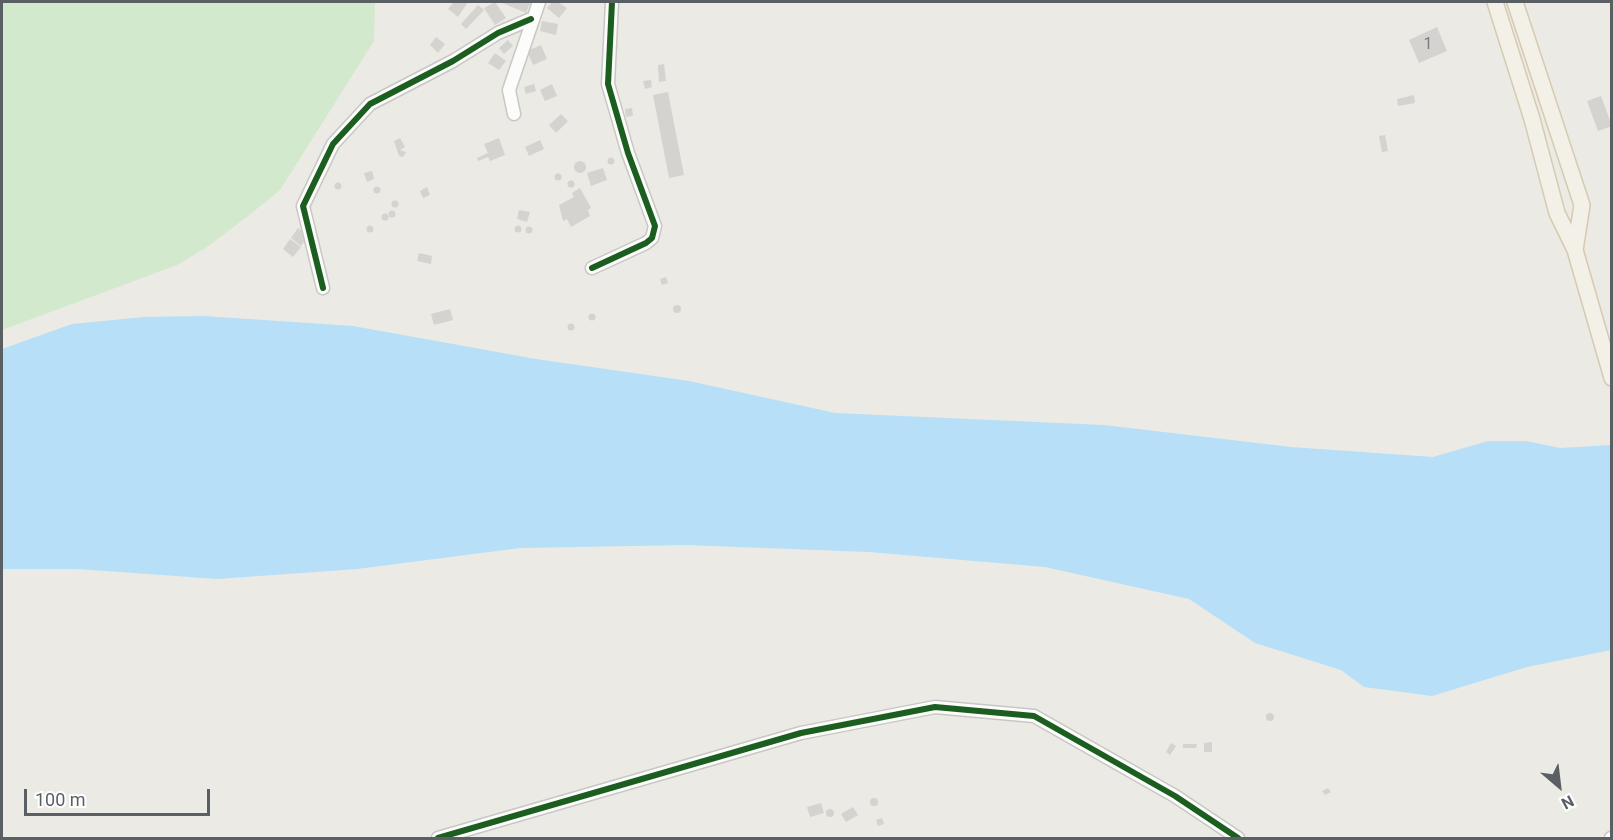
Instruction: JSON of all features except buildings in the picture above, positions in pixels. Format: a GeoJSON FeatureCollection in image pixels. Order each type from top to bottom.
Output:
{"type":"FeatureCollection","features":[{"type":"Feature","properties":{"kind":"main road"},"geometry":{"type":"LineString","coordinates":[[1495,2],[1532,119],[1557,213],[1575,250],[1611,378]]}},
{"type":"Feature","properties":{"kind":"main road"},"geometry":{"type":"LineString","coordinates":[[1515,2],[1582,205],[1575,250]]}},
{"type":"Feature","properties":{"kind":"street"},"geometry":{"type":"LineString","coordinates":[[514,114],[508,90],[531,19],[539,2]]}},
{"type":"Feature","properties":{"kind":"street"},"geometry":{"type":"LineString","coordinates":[[592,268],[646,243],[652,238],[655,226],[655,219],[628,153],[608,84],[612,2]]}},
{"type":"Feature","properties":{"kind":"street"},"geometry":{"type":"LineString","coordinates":[[324,288],[303,206],[333,144],[370,104],[453,61],[498,33],[531,19]]}},
{"type":"Feature","properties":{"kind":"street"},"geometry":{"type":"LineString","coordinates":[[438,838],[801,733],[935,707],[1034,716],[1175,795],[1238,838]]}},
{"type":"Feature","properties":{"kind":"green space"},"geometry":{"type":"Polygon","coordinates":[[[2,2],[375,2],[374,41],[280,190],[248,216],[207,247],[177,265],[2,330],[2,2]]]}},
{"type":"Feature","properties":{"kind":"water"},"geometry":{"type":"Polygon","coordinates":[[[203,316],[353,326],[536,359],[689,381],[835,413],[1104,425],[1291,447],[1433,457],[1488,441],[1526,441],[1560,448],[1611,445],[1611,650],[1527,667],[1432,696],[1364,687],[1341,670],[1255,643],[1189,599],[1045,567],[869,552],[687,545],[520,548],[357,569],[217,579],[78,569],[2,569],[2,349],[72,324],[144,317],[203,316]]]}},
{"type":"Feature","properties":{"kind":"cycle path"},"geometry":{"type":"LineString","coordinates":[[592,268],[646,243],[652,238],[655,226],[628,153],[608,84],[612,2]]}},
{"type":"Feature","properties":{"kind":"cycle path"},"geometry":{"type":"LineString","coordinates":[[323,288],[303,206],[333,144],[370,104],[453,61],[498,33],[531,19]]}},
{"type":"Feature","properties":{"kind":"cycle path"},"geometry":{"type":"LineString","coordinates":[[438,838],[801,733],[935,707],[1034,716],[1175,796],[1238,838]]}}]}
